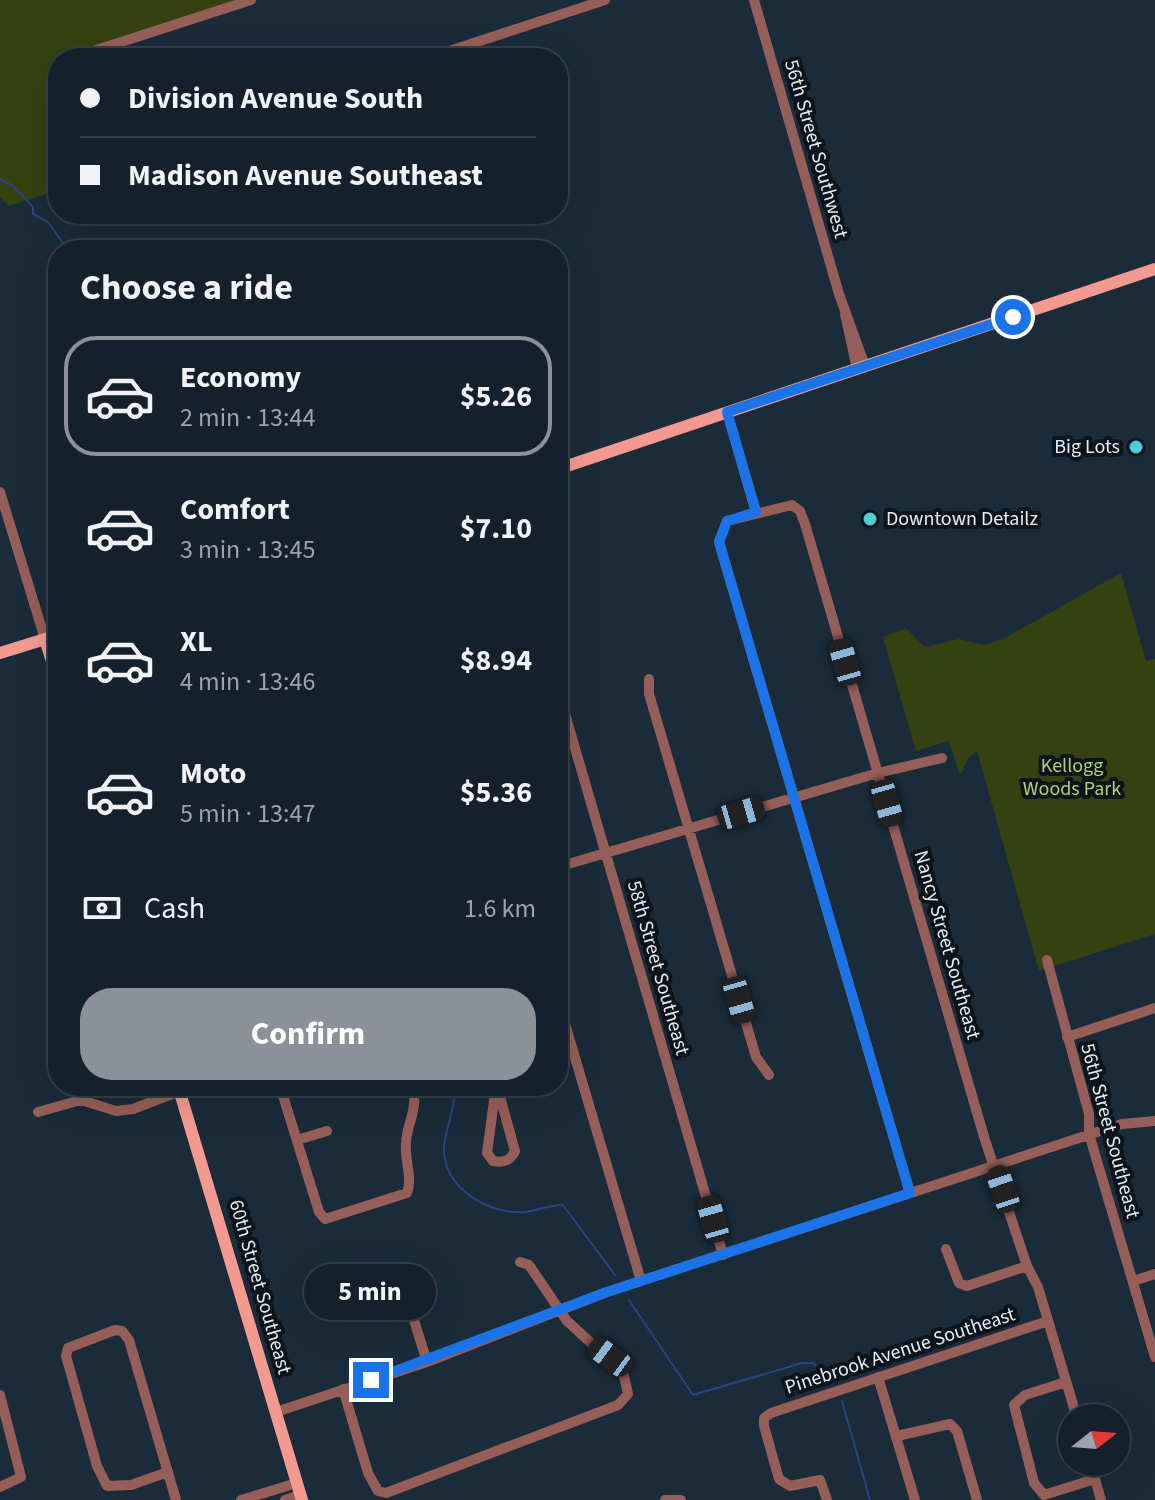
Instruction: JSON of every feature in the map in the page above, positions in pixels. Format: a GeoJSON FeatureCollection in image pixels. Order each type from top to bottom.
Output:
{"type":"FeatureCollection","features":[{"type":"Feature","properties":{"kind":"main road"},"geometry":{"type":"LineString","coordinates":[[568,466],[1155,269]]}},
{"type":"Feature","properties":{"kind":"main road"},"geometry":{"type":"LineString","coordinates":[[0,653],[48,638]]}},
{"type":"Feature","properties":{"kind":"main road","name":"60th Street Southeast"},"geometry":{"type":"LineString","coordinates":[[181,1096],[299,1493]]}},
{"type":"Feature","properties":{"kind":"street"},"geometry":{"type":"LineString","coordinates":[[103,48],[251,0]]}},
{"type":"Feature","properties":{"kind":"street"},"geometry":{"type":"LineString","coordinates":[[459,48],[605,0]]}},
{"type":"Feature","properties":{"kind":"street","name":"56th Street Southwest"},"geometry":{"type":"LineString","coordinates":[[754,0],[861,367]]}},
{"type":"Feature","properties":{"kind":"street"},"geometry":{"type":"LineString","coordinates":[[727,412],[756,512],[727,521],[719,542],[910,1193]]}},
{"type":"Feature","properties":{"kind":"street"},"geometry":{"type":"LineString","coordinates":[[0,492],[48,626]]}},
{"type":"Feature","properties":{"kind":"street","name":"Nancy Street Southeast"},"geometry":{"type":"LineString","coordinates":[[756,512],[792,505],[800,511],[995,1165],[1027,1266],[1038,1287],[1073,1404]]}},
{"type":"Feature","properties":{"kind":"street"},"geometry":{"type":"LineString","coordinates":[[649,679],[649,694],[756,1057],[769,1075]]}},
{"type":"Feature","properties":{"kind":"street","name":"58th Street Southeast"},"geometry":{"type":"LineString","coordinates":[[568,725],[723,1255]]}},
{"type":"Feature","properties":{"kind":"street"},"geometry":{"type":"LineString","coordinates":[[568,864],[878,773],[942,758]]}},
{"type":"Feature","properties":{"kind":"street","name":"56th Street Southeast"},"geometry":{"type":"LineString","coordinates":[[1047,960],[1089,1114],[1089,1134],[1155,1357]]}},
{"type":"Feature","properties":{"kind":"street"},"geometry":{"type":"LineString","coordinates":[[1067,1037],[1155,1008]]}},
{"type":"Feature","properties":{"kind":"street"},"geometry":{"type":"LineString","coordinates":[[568,1034],[641,1281]]}},
{"type":"Feature","properties":{"kind":"street"},"geometry":{"type":"LineString","coordinates":[[38,1112],[81,1100],[116,1111],[133,1109],[161,1096]]}},
{"type":"Feature","properties":{"kind":"street"},"geometry":{"type":"LineString","coordinates":[[283,1096],[319,1212],[325,1219],[393,1200],[409,1188],[406,1137],[414,1096]]}},
{"type":"Feature","properties":{"kind":"street"},"geometry":{"type":"LineString","coordinates":[[495,1096],[487,1153],[493,1161],[501,1163],[510,1160],[515,1151],[499,1096]]}},
{"type":"Feature","properties":{"kind":"street"},"geometry":{"type":"LineString","coordinates":[[276,1412],[427,1362],[641,1281],[1089,1134],[1122,1124],[1155,1121]]}},
{"type":"Feature","properties":{"kind":"street"},"geometry":{"type":"LineString","coordinates":[[297,1140],[327,1131]]}},
{"type":"Feature","properties":{"kind":"street"},"geometry":{"type":"LineString","coordinates":[[946,1249],[959,1283],[967,1286],[1027,1266]]}},
{"type":"Feature","properties":{"kind":"street"},"geometry":{"type":"LineString","coordinates":[[343,1389],[368,1473],[378,1491],[386,1493],[607,1410],[628,1394],[627,1378],[617,1364],[580,1334],[559,1311],[529,1265],[520,1262]]}},
{"type":"Feature","properties":{"kind":"street"},"geometry":{"type":"LineString","coordinates":[[1133,1281],[1155,1274]]}},
{"type":"Feature","properties":{"kind":"street"},"geometry":{"type":"LineString","coordinates":[[407,1298],[427,1362]]}},
{"type":"Feature","properties":{"kind":"street","name":"Pinebrook Avenue Southeast"},"geometry":{"type":"LineString","coordinates":[[827,1500],[820,1480],[790,1486],[779,1479],[764,1418],[771,1413],[1048,1321]]}},
{"type":"Feature","properties":{"kind":"street"},"geometry":{"type":"LineString","coordinates":[[168,1472],[131,1485],[107,1486],[97,1466],[66,1356],[68,1348],[107,1333],[122,1331],[141,1376],[176,1500]]}},
{"type":"Feature","properties":{"kind":"street"},"geometry":{"type":"LineString","coordinates":[[878,1377],[915,1500]]}},
{"type":"Feature","properties":{"kind":"street"},"geometry":{"type":"LineString","coordinates":[[1066,1382],[1025,1395],[1014,1405],[1034,1483],[1044,1495],[1095,1479]]}},
{"type":"Feature","properties":{"kind":"street"},"geometry":{"type":"LineString","coordinates":[[0,1395],[21,1477],[0,1487]]}},
{"type":"Feature","properties":{"kind":"street"},"geometry":{"type":"LineString","coordinates":[[897,1436],[950,1424],[957,1431],[977,1500]]}},
{"type":"Feature","properties":{"kind":"street"},"geometry":{"type":"LineString","coordinates":[[1094,1476],[1101,1500]]}},
{"type":"Feature","properties":{"kind":"street"},"geometry":{"type":"LineString","coordinates":[[241,1500],[299,1493]]}},
{"type":"Feature","properties":{"kind":"street"},"geometry":{"type":"LineString","coordinates":[[285,1500],[299,1493]]}},
{"type":"Feature","properties":{"kind":"street"},"geometry":{"type":"LineString","coordinates":[[665,1500],[680,1499]]}},
{"type":"Feature","properties":{"kind":"green space"},"geometry":{"type":"Polygon","coordinates":[[[0,0],[243,0],[96,48],[48,48],[48,193],[9,206],[0,197],[0,0]]]}},
{"type":"Feature","properties":{"kind":"green space","name":"Kellogg Woods Park"},"geometry":{"type":"Polygon","coordinates":[[[1121,573],[1146,661],[1155,659],[1155,934],[1039,971],[977,751],[968,759],[960,776],[949,741],[916,751],[883,637],[906,628],[925,647],[959,639],[984,645],[1003,639],[1121,573]]]}},
{"type":"Feature","properties":{"kind":"waterway"},"geometry":{"type":"LineString","coordinates":[[0,179],[13,186],[33,207],[33,214],[48,222]]}},
{"type":"Feature","properties":{"kind":"waterway"},"geometry":{"type":"LineString","coordinates":[[49,224],[61,240]]}},
{"type":"Feature","properties":{"kind":"waterway"},"geometry":{"type":"LineString","coordinates":[[454,1096],[444,1147],[445,1162],[460,1187],[484,1204],[512,1212],[563,1205],[615,1275]]}},
{"type":"Feature","properties":{"kind":"waterway"},"geometry":{"type":"LineString","coordinates":[[629,1300],[693,1395],[802,1363],[813,1363],[831,1380]]}},
{"type":"Feature","properties":{"kind":"waterway"},"geometry":{"type":"LineString","coordinates":[[842,1401],[870,1500]]}},
{"type":"Feature","properties":{"kind":"place","name":"Big Lots"},"geometry":{"type":"Point","coordinates":[1136,447]}},
{"type":"Feature","properties":{"kind":"place","name":"Downtown Detailz"},"geometry":{"type":"Point","coordinates":[870,519]}},
{"type":"Feature","properties":{"kind":"route"},"geometry":{"type":"LineString","coordinates":[[371,1380],[427,1362],[607,1292],[910,1193],[719,542],[727,521],[756,512],[727,412],[1013,317]]}}]}
